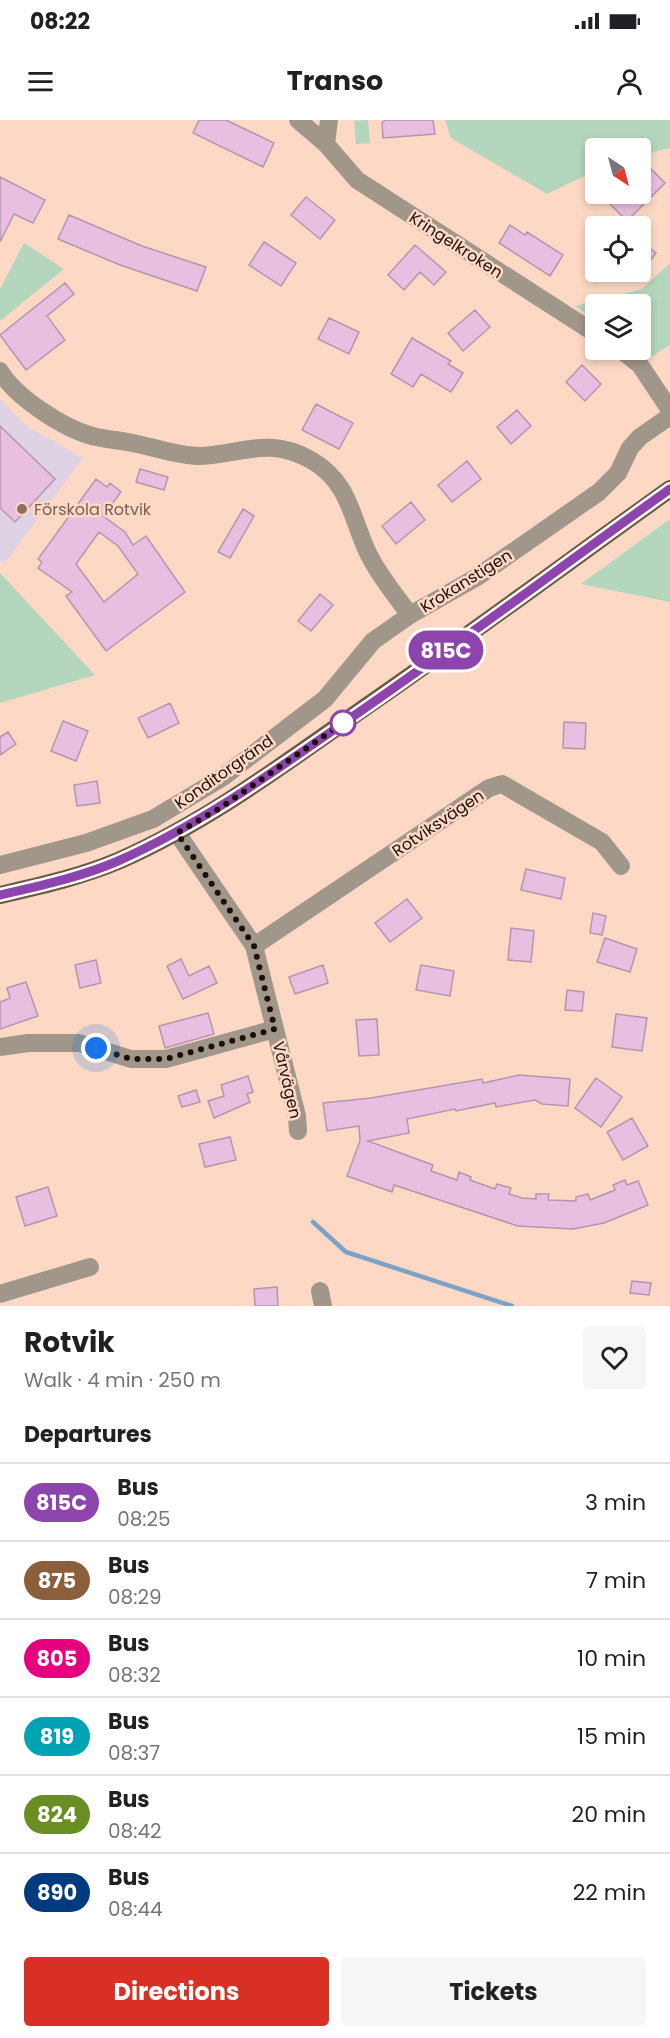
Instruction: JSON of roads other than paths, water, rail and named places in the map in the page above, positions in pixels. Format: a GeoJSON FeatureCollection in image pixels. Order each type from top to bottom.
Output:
{"type":"FeatureCollection","features":[{"type":"Feature","properties":{"kind":"main road"},"geometry":{"type":"LineString","coordinates":[[0,895],[48,884],[116,862],[177,833],[220,808],[394,687],[670,489]]}},
{"type":"Feature","properties":{"kind":"street","name":"Kringelkroken"},"geometry":{"type":"LineString","coordinates":[[298,120],[326,144],[357,180],[585,327]]}},
{"type":"Feature","properties":{"kind":"street"},"geometry":{"type":"LineString","coordinates":[[326,144],[329,120]]}},
{"type":"Feature","properties":{"kind":"street"},"geometry":{"type":"LineString","coordinates":[[634,360],[640,365],[670,410]]}},
{"type":"Feature","properties":{"kind":"street","name":"Krokanstigen"},"geometry":{"type":"LineString","coordinates":[[0,371],[12,386],[48,415],[92,436],[198,456],[265,446],[287,449],[312,460],[340,487],[352,506],[368,553],[410,615],[477,577],[599,492],[618,473],[630,448],[640,437],[670,416]]}},
{"type":"Feature","properties":{"kind":"street","name":"Konditorgränd"},"geometry":{"type":"LineString","coordinates":[[0,866],[86,843],[153,819],[223,777],[325,699],[374,641],[410,615]]}},
{"type":"Feature","properties":{"kind":"street","name":"Rotviksvägen"},"geometry":{"type":"LineString","coordinates":[[254,946],[489,788],[502,784],[602,842],[621,866]]}},
{"type":"Feature","properties":{"kind":"street","name":"Vårvägen"},"geometry":{"type":"LineString","coordinates":[[177,833],[254,946],[297,1116],[298,1131]]}},
{"type":"Feature","properties":{"kind":"street","name":"Vårvägen"},"geometry":{"type":"LineString","coordinates":[[0,1047],[28,1043],[79,1043],[131,1059],[166,1059],[275,1029]]}},
{"type":"Feature","properties":{"kind":"street"},"geometry":{"type":"LineString","coordinates":[[0,1294],[90,1267]]}},
{"type":"Feature","properties":{"kind":"waterway"},"geometry":{"type":"LineString","coordinates":[[313,1222],[346,1252],[512,1306]]}},
{"type":"Feature","properties":{"kind":"place","name":"Förskola Rotvik"},"geometry":{"type":"Point","coordinates":[22,509]}}]}
